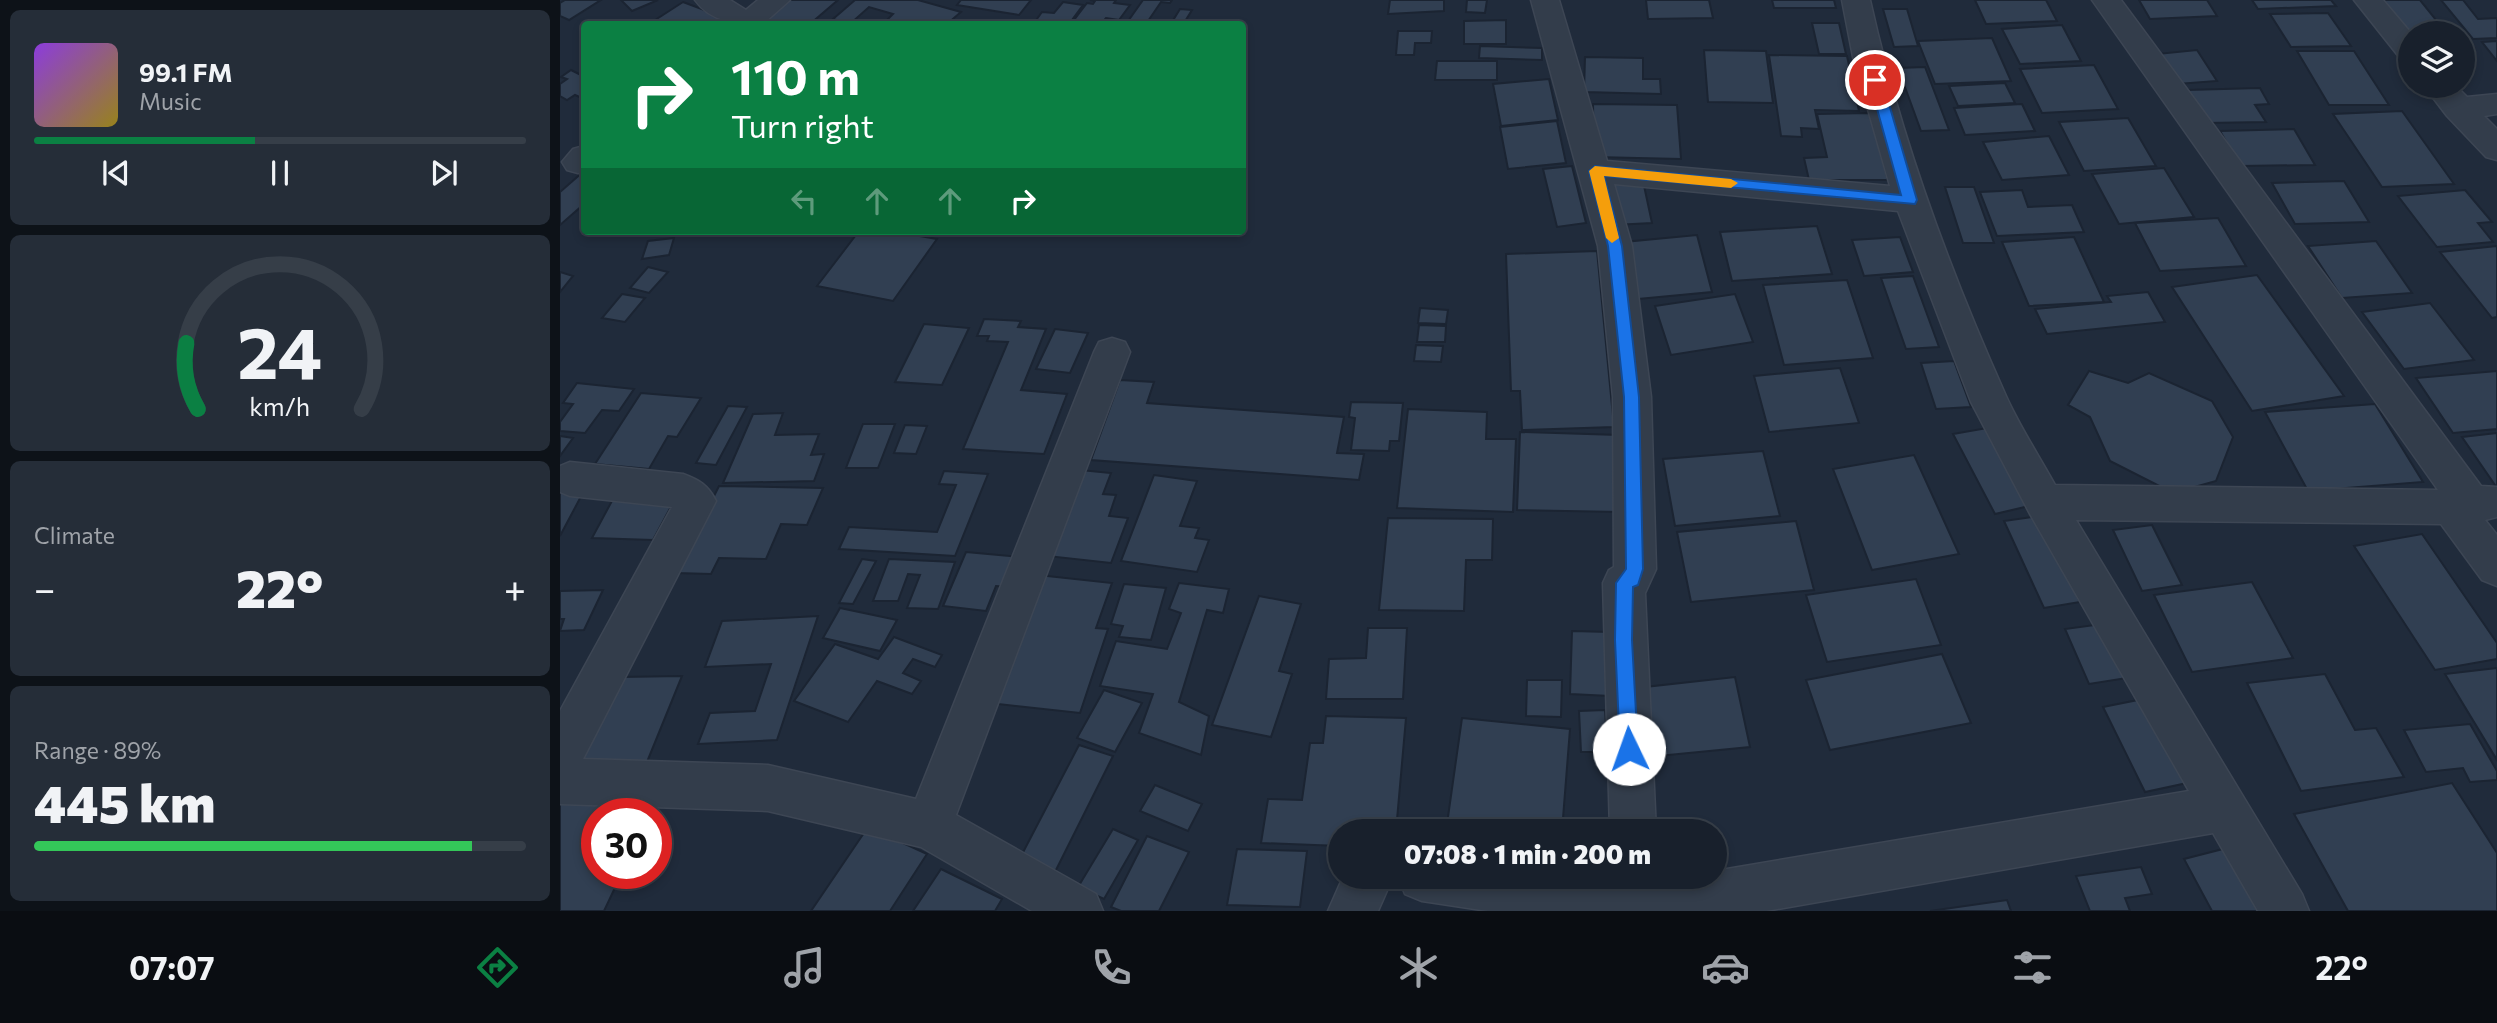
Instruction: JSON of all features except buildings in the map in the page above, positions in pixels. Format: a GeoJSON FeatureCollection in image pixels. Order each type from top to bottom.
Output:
{"type":"FeatureCollection","features":[{"type":"Feature","properties":{"kind":"street"},"geometry":{"type":"LineString","coordinates":[[709,0],[742,21]]}},
{"type":"Feature","properties":{"kind":"street"},"geometry":{"type":"LineString","coordinates":[[751,21],[776,0]]}},
{"type":"Feature","properties":{"kind":"street"},"geometry":{"type":"LineString","coordinates":[[1545,0],[1615,246],[1632,397],[1635,569],[1632,579],[1624,583],[1623,640],[1632,819]]}},
{"type":"Feature","properties":{"kind":"street"},"geometry":{"type":"LineString","coordinates":[[1856,0],[1868,57],[1910,200],[1990,402],[2044,502],[2285,911]]}},
{"type":"Feature","properties":{"kind":"street"},"geometry":{"type":"LineString","coordinates":[[2106,0],[2473,504],[2497,567]]}},
{"type":"Feature","properties":{"kind":"street"},"geometry":{"type":"LineString","coordinates":[[2368,0],[2398,36]]}},
{"type":"Feature","properties":{"kind":"street"},"geometry":{"type":"LineString","coordinates":[[2449,98],[2497,149]]}},
{"type":"Feature","properties":{"kind":"street"},"geometry":{"type":"LineString","coordinates":[[2455,98],[2497,104]]}},
{"type":"Feature","properties":{"kind":"street"},"geometry":{"type":"LineString","coordinates":[[1595,171],[1910,200]]}},
{"type":"Feature","properties":{"kind":"street"},"geometry":{"type":"LineString","coordinates":[[929,825],[1112,352]]}},
{"type":"Feature","properties":{"kind":"street"},"geometry":{"type":"LineString","coordinates":[[560,756],[696,501],[683,491],[570,479]]}},
{"type":"Feature","properties":{"kind":"street"},"geometry":{"type":"LineString","coordinates":[[2044,502],[2473,504]]}},
{"type":"Feature","properties":{"kind":"street"},"geometry":{"type":"LineString","coordinates":[[560,781],[768,788],[929,825],[1079,911]]}},
{"type":"Feature","properties":{"kind":"street"},"geometry":{"type":"LineString","coordinates":[[1582,889],[1636,893],[2225,808]]}},
{"type":"Feature","properties":{"kind":"street"},"geometry":{"type":"LineString","coordinates":[[1352,911],[1363,889]]}},
{"type":"Feature","properties":{"kind":"slow traffic"},"geometry":{"type":"LineString","coordinates":[[1612,238],[1595,171],[1731,183]]}},
{"type":"Feature","properties":{"kind":"route"},"geometry":{"type":"LineString","coordinates":[[1629,749],[1623,640],[1624,583],[1632,579],[1635,569],[1632,397],[1615,246],[1595,171],[1910,200],[1875,80]]}}]}
